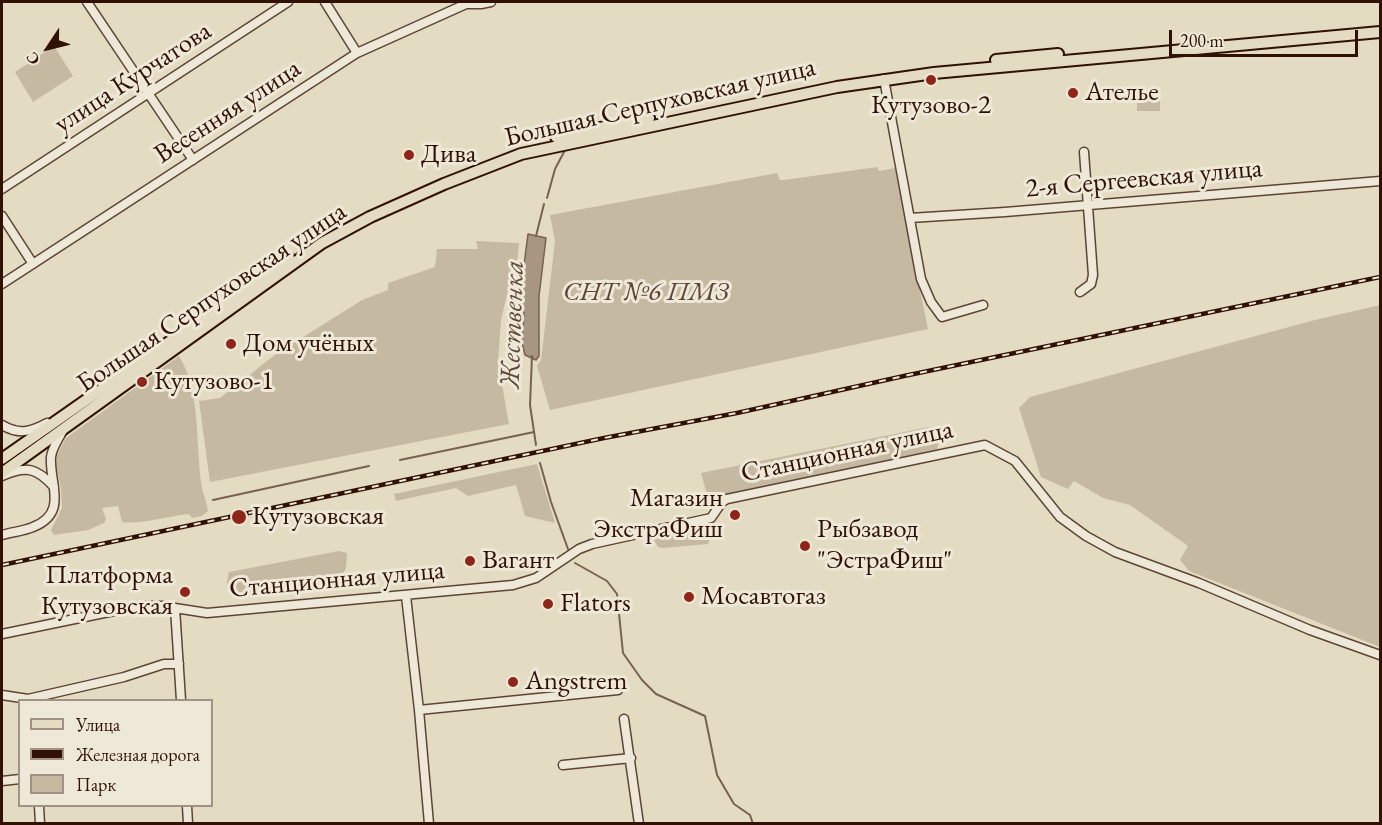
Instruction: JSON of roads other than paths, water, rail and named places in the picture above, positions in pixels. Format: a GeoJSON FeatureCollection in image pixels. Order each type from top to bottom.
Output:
{"type":"FeatureCollection","features":[{"type":"Feature","properties":{"kind":"main road","name":"Большая Серпуховская улица"},"geometry":{"type":"LineString","coordinates":[[2,475],[64,420],[333,229],[447,175],[525,145],[884,72],[1380,25]]}},
{"type":"Feature","properties":{"kind":"main road","name":"Большая Серпуховская улица"},"geometry":{"type":"LineString","coordinates":[[2,459],[64,420],[322,243],[369,218],[444,184],[491,164],[535,150],[884,79],[1380,32]]}},
{"type":"Feature","properties":{"kind":"street"},"geometry":{"type":"LineString","coordinates":[[87,2],[193,160]]}},
{"type":"Feature","properties":{"kind":"street","name":"улица Курчатова"},"geometry":{"type":"LineString","coordinates":[[2,189],[288,2]]}},
{"type":"Feature","properties":{"kind":"street"},"geometry":{"type":"LineString","coordinates":[[324,2],[357,53]]}},
{"type":"Feature","properties":{"kind":"street","name":"Весенняя улица"},"geometry":{"type":"LineString","coordinates":[[2,284],[357,53],[465,3],[491,2]]}},
{"type":"Feature","properties":{"kind":"street"},"geometry":{"type":"LineString","coordinates":[[884,79],[921,279],[931,302],[942,317],[983,305]]}},
{"type":"Feature","properties":{"kind":"street"},"geometry":{"type":"LineString","coordinates":[[1080,292],[1091,284],[1093,275],[1084,152]]}},
{"type":"Feature","properties":{"kind":"street","name":"2-я Сергеевская улица"},"geometry":{"type":"LineString","coordinates":[[910,218],[1380,181]]}},
{"type":"Feature","properties":{"kind":"street"},"geometry":{"type":"LineString","coordinates":[[2,216],[33,264]]}},
{"type":"Feature","properties":{"kind":"street"},"geometry":{"type":"LineString","coordinates":[[2,425],[14,431],[30,432],[64,420]]}},
{"type":"Feature","properties":{"kind":"street"},"geometry":{"type":"LineString","coordinates":[[2,535],[44,522],[53,510],[55,502],[51,457],[64,420]]}},
{"type":"Feature","properties":{"kind":"street","name":"Станционная улица"},"geometry":{"type":"LineString","coordinates":[[2,634],[138,606],[207,613],[513,585],[536,578],[579,549],[592,544],[711,518],[722,502],[728,499],[986,445],[1015,461],[1060,517],[1086,536],[1115,552],[1199,583],[1310,630],[1380,655]]}},
{"type":"Feature","properties":{"kind":"street"},"geometry":{"type":"LineString","coordinates":[[2,475],[30,469],[43,475],[54,487]]}},
{"type":"Feature","properties":{"kind":"street"},"geometry":{"type":"LineString","coordinates":[[406,596],[429,824]]}},
{"type":"Feature","properties":{"kind":"street"},"geometry":{"type":"LineString","coordinates":[[175,608],[181,699]]}},
{"type":"Feature","properties":{"kind":"street"},"geometry":{"type":"LineString","coordinates":[[32,699],[124,677],[164,664],[178,664]]}},
{"type":"Feature","properties":{"kind":"street"},"geometry":{"type":"LineString","coordinates":[[419,710],[618,690]]}},
{"type":"Feature","properties":{"kind":"street"},"geometry":{"type":"LineString","coordinates":[[2,695],[23,699]]}},
{"type":"Feature","properties":{"kind":"street"},"geometry":{"type":"LineString","coordinates":[[624,719],[639,824]]}},
{"type":"Feature","properties":{"kind":"street"},"geometry":{"type":"LineString","coordinates":[[563,765],[631,758]]}},
{"type":"Feature","properties":{"kind":"street"},"geometry":{"type":"LineString","coordinates":[[2,781],[18,779]]}},
{"type":"Feature","properties":{"kind":"street"},"geometry":{"type":"LineString","coordinates":[[39,807],[40,824]]}},
{"type":"Feature","properties":{"kind":"street"},"geometry":{"type":"LineString","coordinates":[[187,807],[188,824]]}},
{"type":"Feature","properties":{"kind":"waterway","name":"Жественка"},"geometry":{"type":"LineString","coordinates":[[547,198],[555,169],[564,152]]}},
{"type":"Feature","properties":{"kind":"waterway","name":"Жественка"},"geometry":{"type":"LineString","coordinates":[[536,236],[544,204]]}},
{"type":"Feature","properties":{"kind":"waterway","name":"Жественка"},"geometry":{"type":"LineString","coordinates":[[532,356],[530,405],[536,445]]}},
{"type":"Feature","properties":{"kind":"waterway"},"geometry":{"type":"LineString","coordinates":[[400,460],[534,432]]}},
{"type":"Feature","properties":{"kind":"waterway","name":"Жественка"},"geometry":{"type":"LineString","coordinates":[[540,463],[568,549]]}},
{"type":"Feature","properties":{"kind":"waterway"},"geometry":{"type":"LineString","coordinates":[[213,500],[369,466]]}},
{"type":"Feature","properties":{"kind":"waterway","name":"Жественка"},"geometry":{"type":"LineString","coordinates":[[575,563],[607,581],[617,594],[623,653],[642,680],[656,694],[705,716],[717,775],[734,804],[750,815],[753,824]]}},
{"type":"Feature","properties":{"kind":"railway"},"geometry":{"type":"LineString","coordinates":[[2,565],[1380,277]]}},
{"type":"Feature","properties":{"kind":"place","name":"Кутузово-2"},"geometry":{"type":"Point","coordinates":[931,80]}},
{"type":"Feature","properties":{"kind":"place","name":"Ателье"},"geometry":{"type":"Point","coordinates":[1073,93]}},
{"type":"Feature","properties":{"kind":"place","name":"Дива"},"geometry":{"type":"Point","coordinates":[409,155]}},
{"type":"Feature","properties":{"kind":"place","name":"Дом учёных"},"geometry":{"type":"Point","coordinates":[231,344]}},
{"type":"Feature","properties":{"kind":"place","name":"Кутузово-1"},"geometry":{"type":"Point","coordinates":[142,382]}},
{"type":"Feature","properties":{"kind":"place","name":"Магазин ЭкстраФиш"},"geometry":{"type":"Point","coordinates":[735,515]}},
{"type":"Feature","properties":{"kind":"place","name":"Кутузовская"},"geometry":{"type":"Point","coordinates":[239,517]}},
{"type":"Feature","properties":{"kind":"place","name":"Рыбзавод \"ЭстраФиш\""},"geometry":{"type":"Point","coordinates":[805,546]}},
{"type":"Feature","properties":{"kind":"place","name":"Вагант"},"geometry":{"type":"Point","coordinates":[470,561]}},
{"type":"Feature","properties":{"kind":"place","name":"Платформа Кутузовская"},"geometry":{"type":"Point","coordinates":[185,592]}},
{"type":"Feature","properties":{"kind":"place","name":"Мосавтогаз"},"geometry":{"type":"Point","coordinates":[689,597]}},
{"type":"Feature","properties":{"kind":"place","name":"Flators"},"geometry":{"type":"Point","coordinates":[548,604]}},
{"type":"Feature","properties":{"kind":"place","name":"Angstrem"},"geometry":{"type":"Point","coordinates":[513,682]}},
{"type":"Feature","properties":{"kind":"park label","name":"СНТ №6 ПМЗ"},"geometry":{"type":"Point","coordinates":[646,293]}}]}
